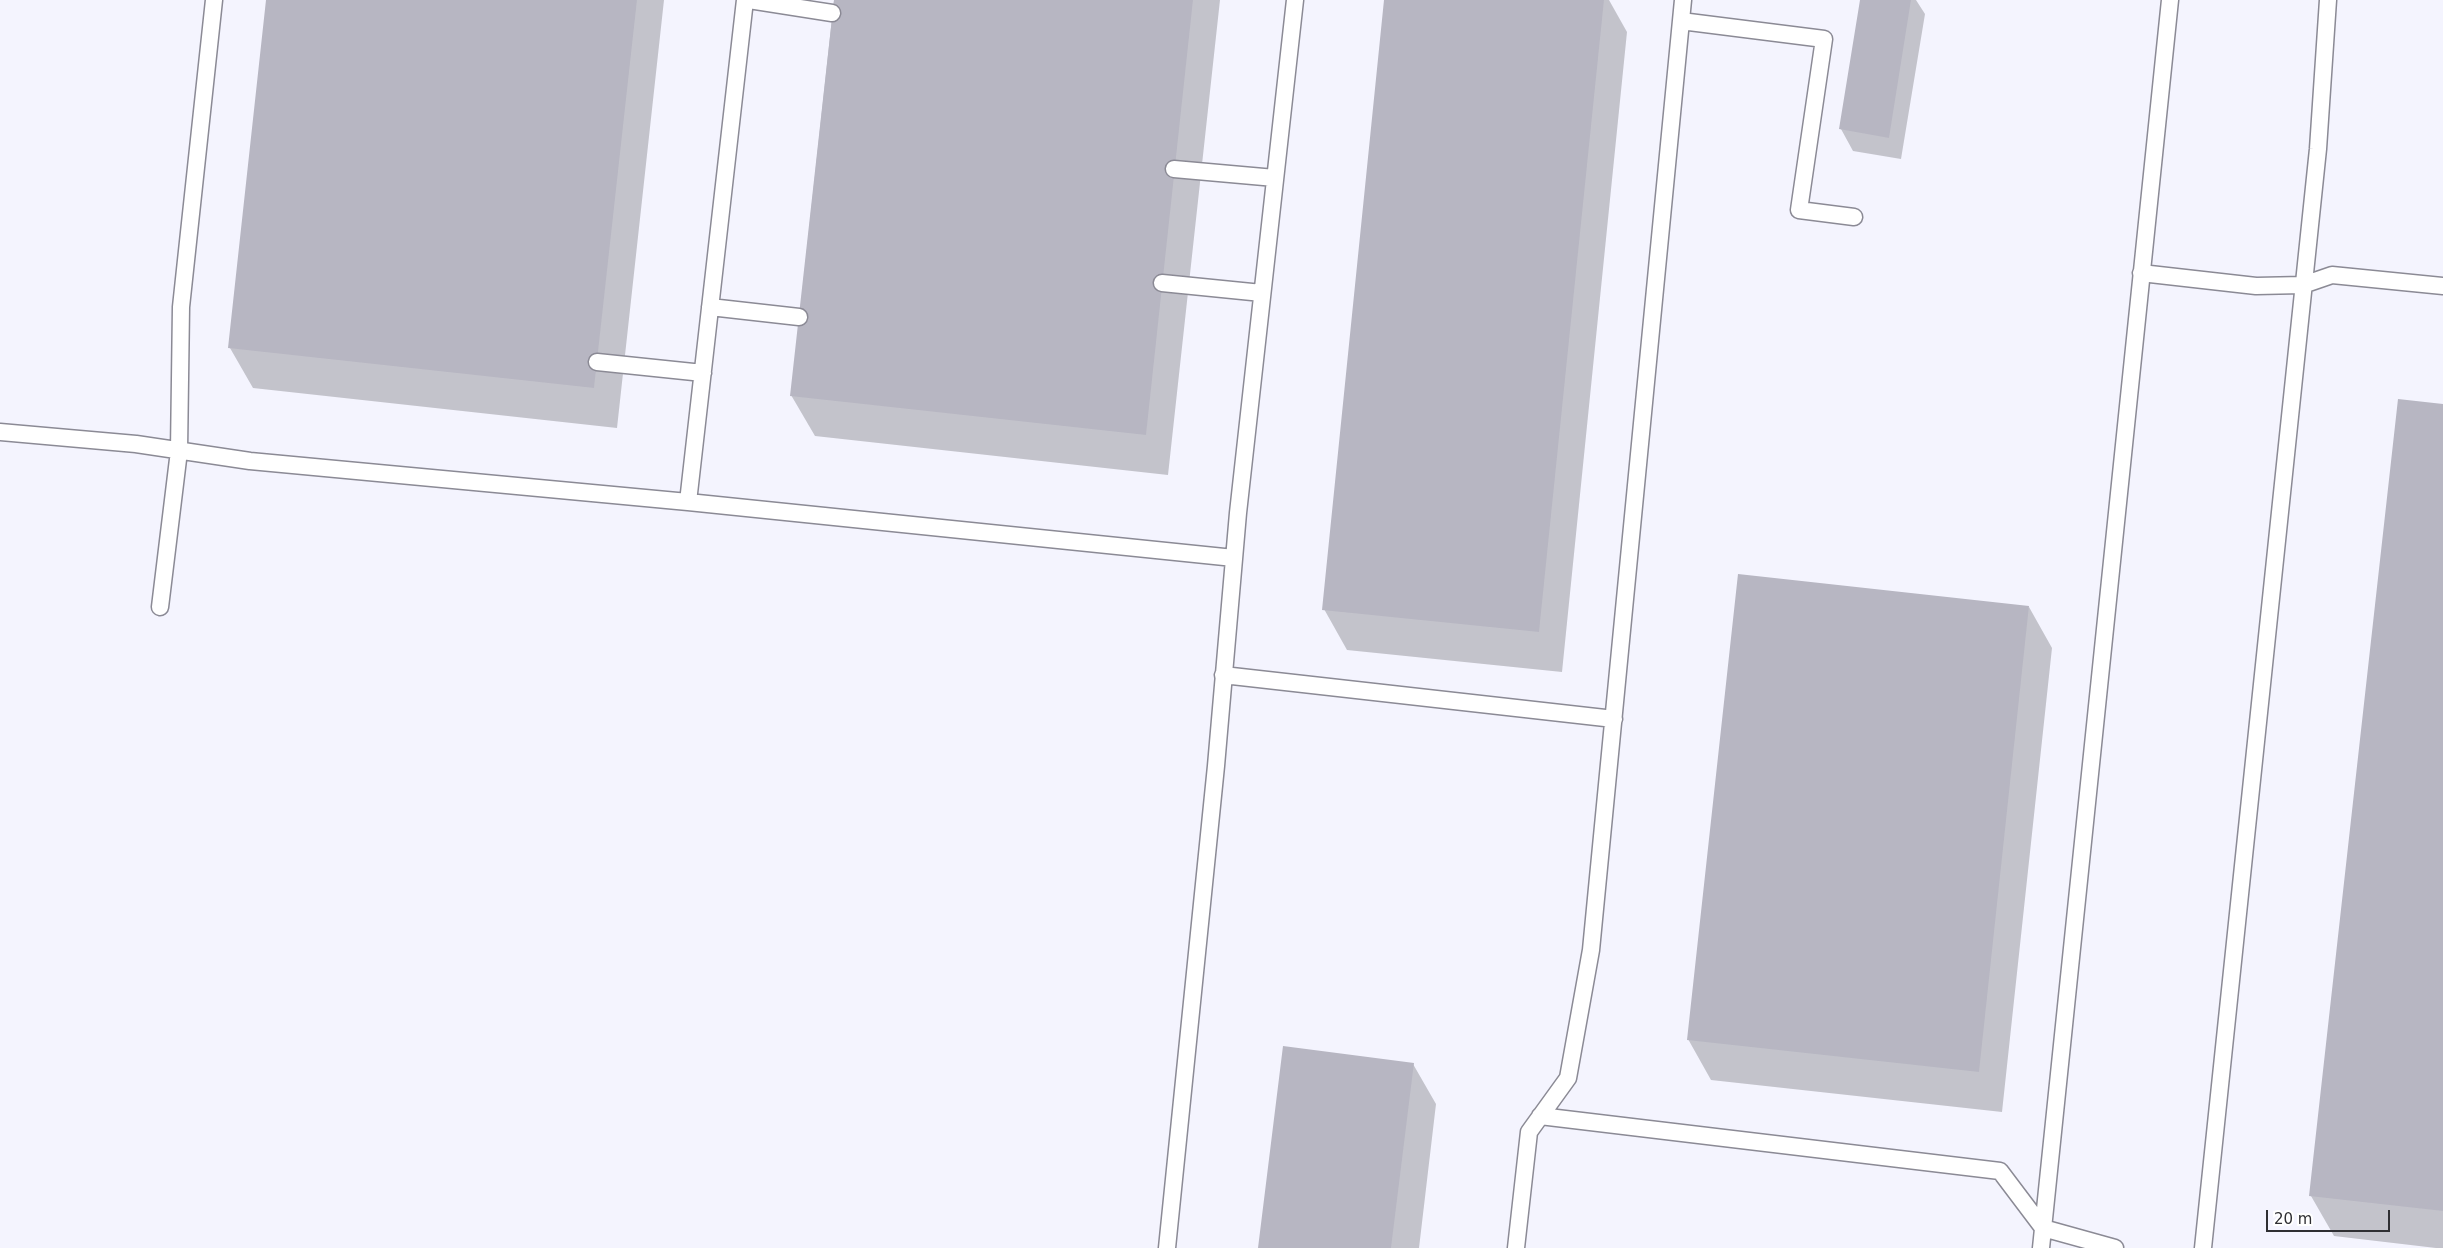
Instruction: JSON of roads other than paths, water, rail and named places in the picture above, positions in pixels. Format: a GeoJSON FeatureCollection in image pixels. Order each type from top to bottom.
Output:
{"type":"FeatureCollection","features":[{"type":"Feature","properties":{"kind":"lane"},"geometry":{"type":"LineString","coordinates":[[160,607],[179,451],[180,307],[214,0]]}},
{"type":"Feature","properties":{"kind":"lane"},"geometry":{"type":"LineString","coordinates":[[688,502],[747,0],[832,13]]}},
{"type":"Feature","properties":{"kind":"lane"},"geometry":{"type":"LineString","coordinates":[[1167,1248],[1234,558],[1295,0]]}},
{"type":"Feature","properties":{"kind":"lane"},"geometry":{"type":"LineString","coordinates":[[1516,1248],[1529,1132],[1568,1078],[1591,950],[1682,0]]}},
{"type":"Feature","properties":{"kind":"lane"},"geometry":{"type":"LineString","coordinates":[[2041,1248],[2170,0]]}},
{"type":"Feature","properties":{"kind":"lane"},"geometry":{"type":"LineString","coordinates":[[2203,1248],[2318,149],[2328,0]]}},
{"type":"Feature","properties":{"kind":"lane"},"geometry":{"type":"LineString","coordinates":[[1681,21],[1824,39],[1799,210],[1854,217]]}},
{"type":"Feature","properties":{"kind":"lane"},"geometry":{"type":"LineString","coordinates":[[1174,169],[1275,178]]}},
{"type":"Feature","properties":{"kind":"lane"},"geometry":{"type":"LineString","coordinates":[[2141,273],[2256,286],[2303,285],[2332,275],[2443,286]]}},
{"type":"Feature","properties":{"kind":"lane"},"geometry":{"type":"LineString","coordinates":[[1162,283],[1262,293]]}},
{"type":"Feature","properties":{"kind":"lane"},"geometry":{"type":"LineString","coordinates":[[710,307],[799,317]]}},
{"type":"Feature","properties":{"kind":"lane"},"geometry":{"type":"LineString","coordinates":[[597,362],[703,373]]}},
{"type":"Feature","properties":{"kind":"lane"},"geometry":{"type":"LineString","coordinates":[[0,432],[179,451],[250,461],[688,502],[1234,558]]}},
{"type":"Feature","properties":{"kind":"lane"},"geometry":{"type":"LineString","coordinates":[[1224,675],[1614,719]]}},
{"type":"Feature","properties":{"kind":"lane"},"geometry":{"type":"LineString","coordinates":[[1540,1116],[2000,1171],[2043,1228],[2115,1248]]}}]}
